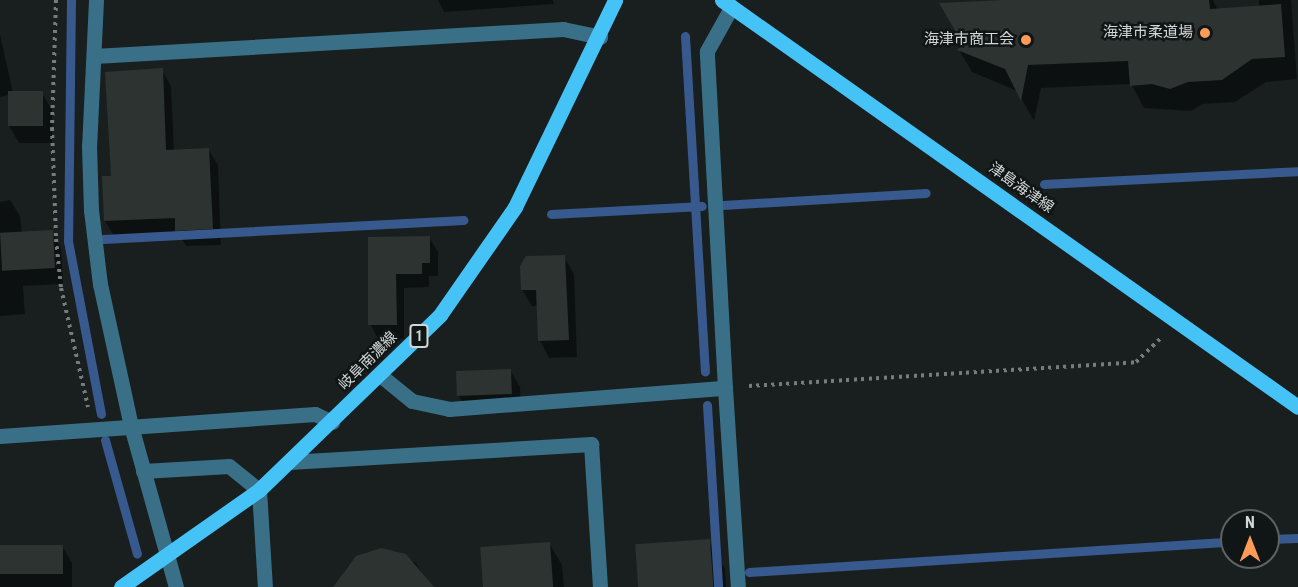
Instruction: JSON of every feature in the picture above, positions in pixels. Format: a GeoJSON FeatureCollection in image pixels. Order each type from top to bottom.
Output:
{"type":"FeatureCollection","features":[{"type":"Feature","properties":{"kind":"main road","name":"岐阜南濃線"},"geometry":{"type":"LineString","coordinates":[[121,587],[170,556],[259,490],[332,422],[440,315],[515,207],[600,37],[615,0]]}},
{"type":"Feature","properties":{"kind":"main road","name":"津島海津線"},"geometry":{"type":"LineString","coordinates":[[727,3],[1298,407]]}},
{"type":"Feature","properties":{"kind":"street"},"geometry":{"type":"LineString","coordinates":[[96,0],[91,210],[100,284],[131,426],[170,556],[176,587]]}},
{"type":"Feature","properties":{"kind":"street"},"geometry":{"type":"LineString","coordinates":[[727,3],[707,51],[738,587]]}},
{"type":"Feature","properties":{"kind":"street"},"geometry":{"type":"LineString","coordinates":[[94,56],[563,29],[600,37]]}},
{"type":"Feature","properties":{"kind":"street"},"geometry":{"type":"LineString","coordinates":[[380,375],[411,401],[449,409],[725,388]]}},
{"type":"Feature","properties":{"kind":"street"},"geometry":{"type":"LineString","coordinates":[[0,436],[315,414],[332,422]]}},
{"type":"Feature","properties":{"kind":"street"},"geometry":{"type":"LineString","coordinates":[[289,462],[591,444],[600,587]]}},
{"type":"Feature","properties":{"kind":"street"},"geometry":{"type":"LineString","coordinates":[[143,471],[229,466],[259,490],[265,587]]}},
{"type":"Feature","properties":{"kind":"path"},"geometry":{"type":"LineString","coordinates":[[56,0],[52,128],[60,288],[93,429]]}},
{"type":"Feature","properties":{"kind":"path"},"geometry":{"type":"LineString","coordinates":[[725,388],[1136,362],[1178,322]]}},
{"type":"Feature","properties":{"kind":"building"},"geometry":{"type":"Polygon","coordinates":[[[1004,0],[1209,0],[1210,9],[1281,4],[1285,57],[1252,59],[1222,80],[1188,82],[1170,89],[1152,84],[1130,86],[1128,61],[1028,65],[1021,101],[1005,69],[957,50],[963,44],[939,3],[1004,0]]]}},
{"type":"Feature","properties":{"kind":"building"},"geometry":{"type":"Polygon","coordinates":[[[163,68],[166,150],[209,148],[213,229],[175,231],[175,218],[104,221],[102,176],[111,176],[105,72],[163,68]]]}},
{"type":"Feature","properties":{"kind":"building"},"geometry":{"type":"Polygon","coordinates":[[[8,91],[43,91],[43,126],[8,126],[8,91]]]}},
{"type":"Feature","properties":{"kind":"building"},"geometry":{"type":"Polygon","coordinates":[[[53,230],[55,268],[2,271],[0,233],[53,230]]]}},
{"type":"Feature","properties":{"kind":"building"},"geometry":{"type":"Polygon","coordinates":[[[430,236],[430,263],[422,263],[422,274],[396,274],[397,325],[368,325],[368,237],[430,236]]]}},
{"type":"Feature","properties":{"kind":"building"},"geometry":{"type":"Polygon","coordinates":[[[565,255],[569,340],[538,341],[536,290],[521,290],[520,266],[526,256],[565,255]]]}},
{"type":"Feature","properties":{"kind":"building"},"geometry":{"type":"Polygon","coordinates":[[[511,369],[512,394],[457,396],[456,371],[511,369]]]}},
{"type":"Feature","properties":{"kind":"building"},"geometry":{"type":"Polygon","coordinates":[[[710,539],[713,587],[638,587],[635,544],[710,539]]]}},
{"type":"Feature","properties":{"kind":"building"},"geometry":{"type":"Polygon","coordinates":[[[550,542],[553,587],[483,587],[480,547],[550,542]]]}},
{"type":"Feature","properties":{"kind":"building"},"geometry":{"type":"Polygon","coordinates":[[[0,545],[63,545],[63,574],[0,574],[0,545]]]}},
{"type":"Feature","properties":{"kind":"building"},"geometry":{"type":"Polygon","coordinates":[[[381,548],[406,554],[434,587],[333,587],[356,556],[381,548]]]}},
{"type":"Feature","properties":{"kind":"waterway"},"geometry":{"type":"LineString","coordinates":[[71,0],[68,241],[101,414]]}},
{"type":"Feature","properties":{"kind":"waterway"},"geometry":{"type":"LineString","coordinates":[[685,36],[705,371]]}},
{"type":"Feature","properties":{"kind":"waterway"},"geometry":{"type":"LineString","coordinates":[[1044,184],[1298,171]]}},
{"type":"Feature","properties":{"kind":"waterway"},"geometry":{"type":"LineString","coordinates":[[723,205],[926,193]]}},
{"type":"Feature","properties":{"kind":"waterway"},"geometry":{"type":"LineString","coordinates":[[551,214],[702,206]]}},
{"type":"Feature","properties":{"kind":"waterway"},"geometry":{"type":"LineString","coordinates":[[103,239],[463,220]]}},
{"type":"Feature","properties":{"kind":"waterway"},"geometry":{"type":"LineString","coordinates":[[707,405],[718,587]]}},
{"type":"Feature","properties":{"kind":"waterway"},"geometry":{"type":"LineString","coordinates":[[105,440],[137,554]]}},
{"type":"Feature","properties":{"kind":"waterway"},"geometry":{"type":"LineString","coordinates":[[1280,539],[1298,538]]}},
{"type":"Feature","properties":{"kind":"waterway"},"geometry":{"type":"LineString","coordinates":[[749,572],[1220,543]]}},
{"type":"Feature","properties":{"kind":"place","name":"海津市柔道場"},"geometry":{"type":"Point","coordinates":[1205,33]}},
{"type":"Feature","properties":{"kind":"place","name":"海津市商工会"},"geometry":{"type":"Point","coordinates":[1026,40]}}]}
